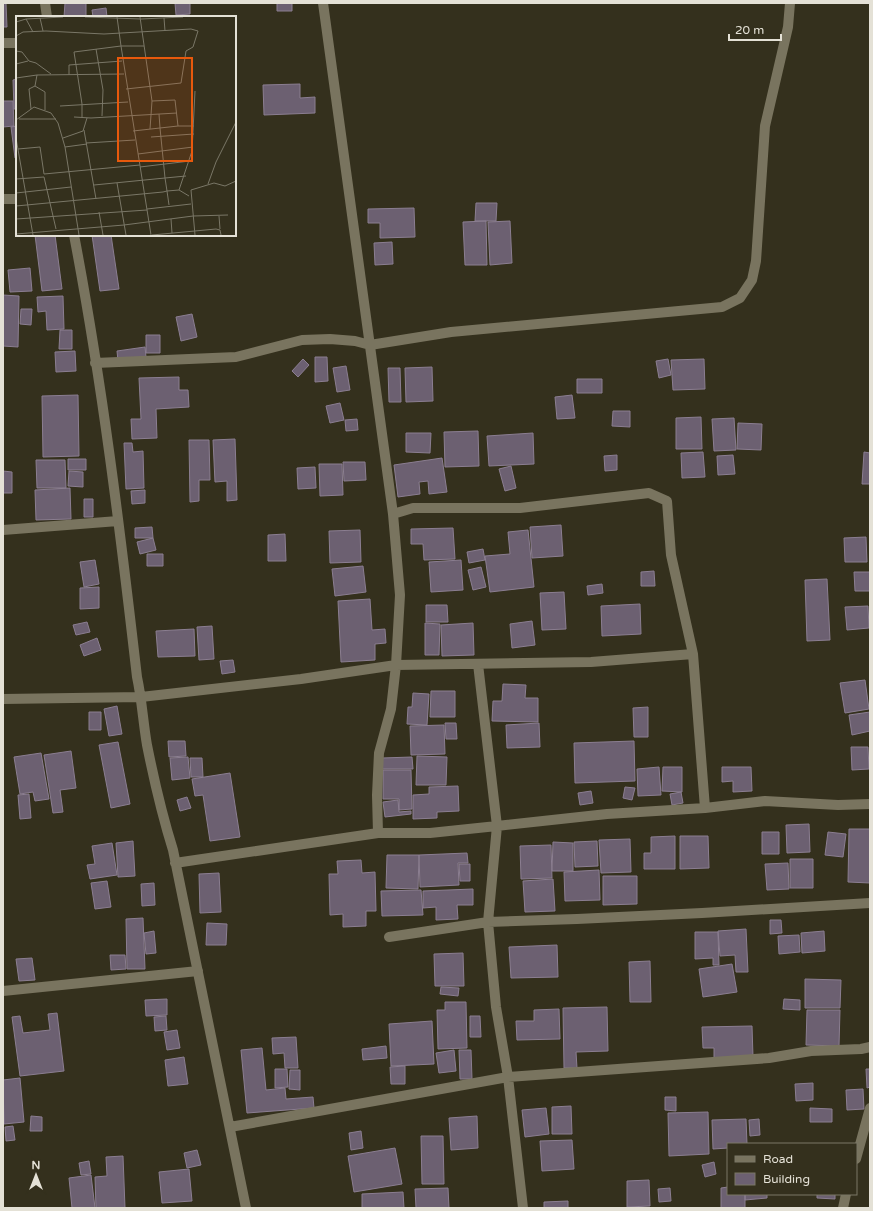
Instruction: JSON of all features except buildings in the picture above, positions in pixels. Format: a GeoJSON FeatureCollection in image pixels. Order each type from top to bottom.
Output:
{"type":"FeatureCollection","features":[{"type":"Feature","properties":{"kind":"street"},"geometry":{"type":"LineString","coordinates":[[45,3],[46,16]]}},
{"type":"Feature","properties":{"kind":"street"},"geometry":{"type":"LineString","coordinates":[[323,3],[393,514],[400,595],[396,665],[391,709],[379,753],[377,795],[378,833]]}},
{"type":"Feature","properties":{"kind":"street"},"geometry":{"type":"LineString","coordinates":[[96,363],[236,357],[302,340],[330,338],[370,344],[452,332],[722,307],[740,298],[752,280],[756,261],[766,126],[788,27],[790,3]]}},
{"type":"Feature","properties":{"kind":"street"},"geometry":{"type":"LineString","coordinates":[[3,43],[16,43]]}},
{"type":"Feature","properties":{"kind":"street"},"geometry":{"type":"LineString","coordinates":[[3,199],[16,198]]}},
{"type":"Feature","properties":{"kind":"street"},"geometry":{"type":"LineString","coordinates":[[74,236],[89,312],[147,743],[198,970],[246,1208]]}},
{"type":"Feature","properties":{"kind":"street"},"geometry":{"type":"LineString","coordinates":[[393,514],[413,508],[520,508],[649,493],[667,501],[671,555],[693,654],[705,808]]}},
{"type":"Feature","properties":{"kind":"street"},"geometry":{"type":"LineString","coordinates":[[3,530],[118,521]]}},
{"type":"Feature","properties":{"kind":"street"},"geometry":{"type":"LineString","coordinates":[[3,699],[141,697],[301,679],[396,665],[591,662],[693,654]]}},
{"type":"Feature","properties":{"kind":"street"},"geometry":{"type":"LineString","coordinates":[[478,664],[496,826],[488,922],[496,1007],[508,1077],[523,1208]]}},
{"type":"Feature","properties":{"kind":"street"},"geometry":{"type":"LineString","coordinates":[[175,863],[378,833],[430,833],[607,814],[705,808],[765,801],[838,805],[870,804]]}},
{"type":"Feature","properties":{"kind":"street"},"geometry":{"type":"LineString","coordinates":[[388,937],[488,922],[694,914],[870,903]]}},
{"type":"Feature","properties":{"kind":"street"},"geometry":{"type":"LineString","coordinates":[[3,991],[198,970]]}},
{"type":"Feature","properties":{"kind":"street"},"geometry":{"type":"LineString","coordinates":[[230,1127],[508,1077],[769,1058],[810,1051],[861,1049],[870,1047]]}},
{"type":"Feature","properties":{"kind":"street"},"geometry":{"type":"LineString","coordinates":[[857,1155],[870,1108]]}},
{"type":"Feature","properties":{"kind":"street"},"geometry":{"type":"LineString","coordinates":[[843,1208],[846,1195]]}}]}
